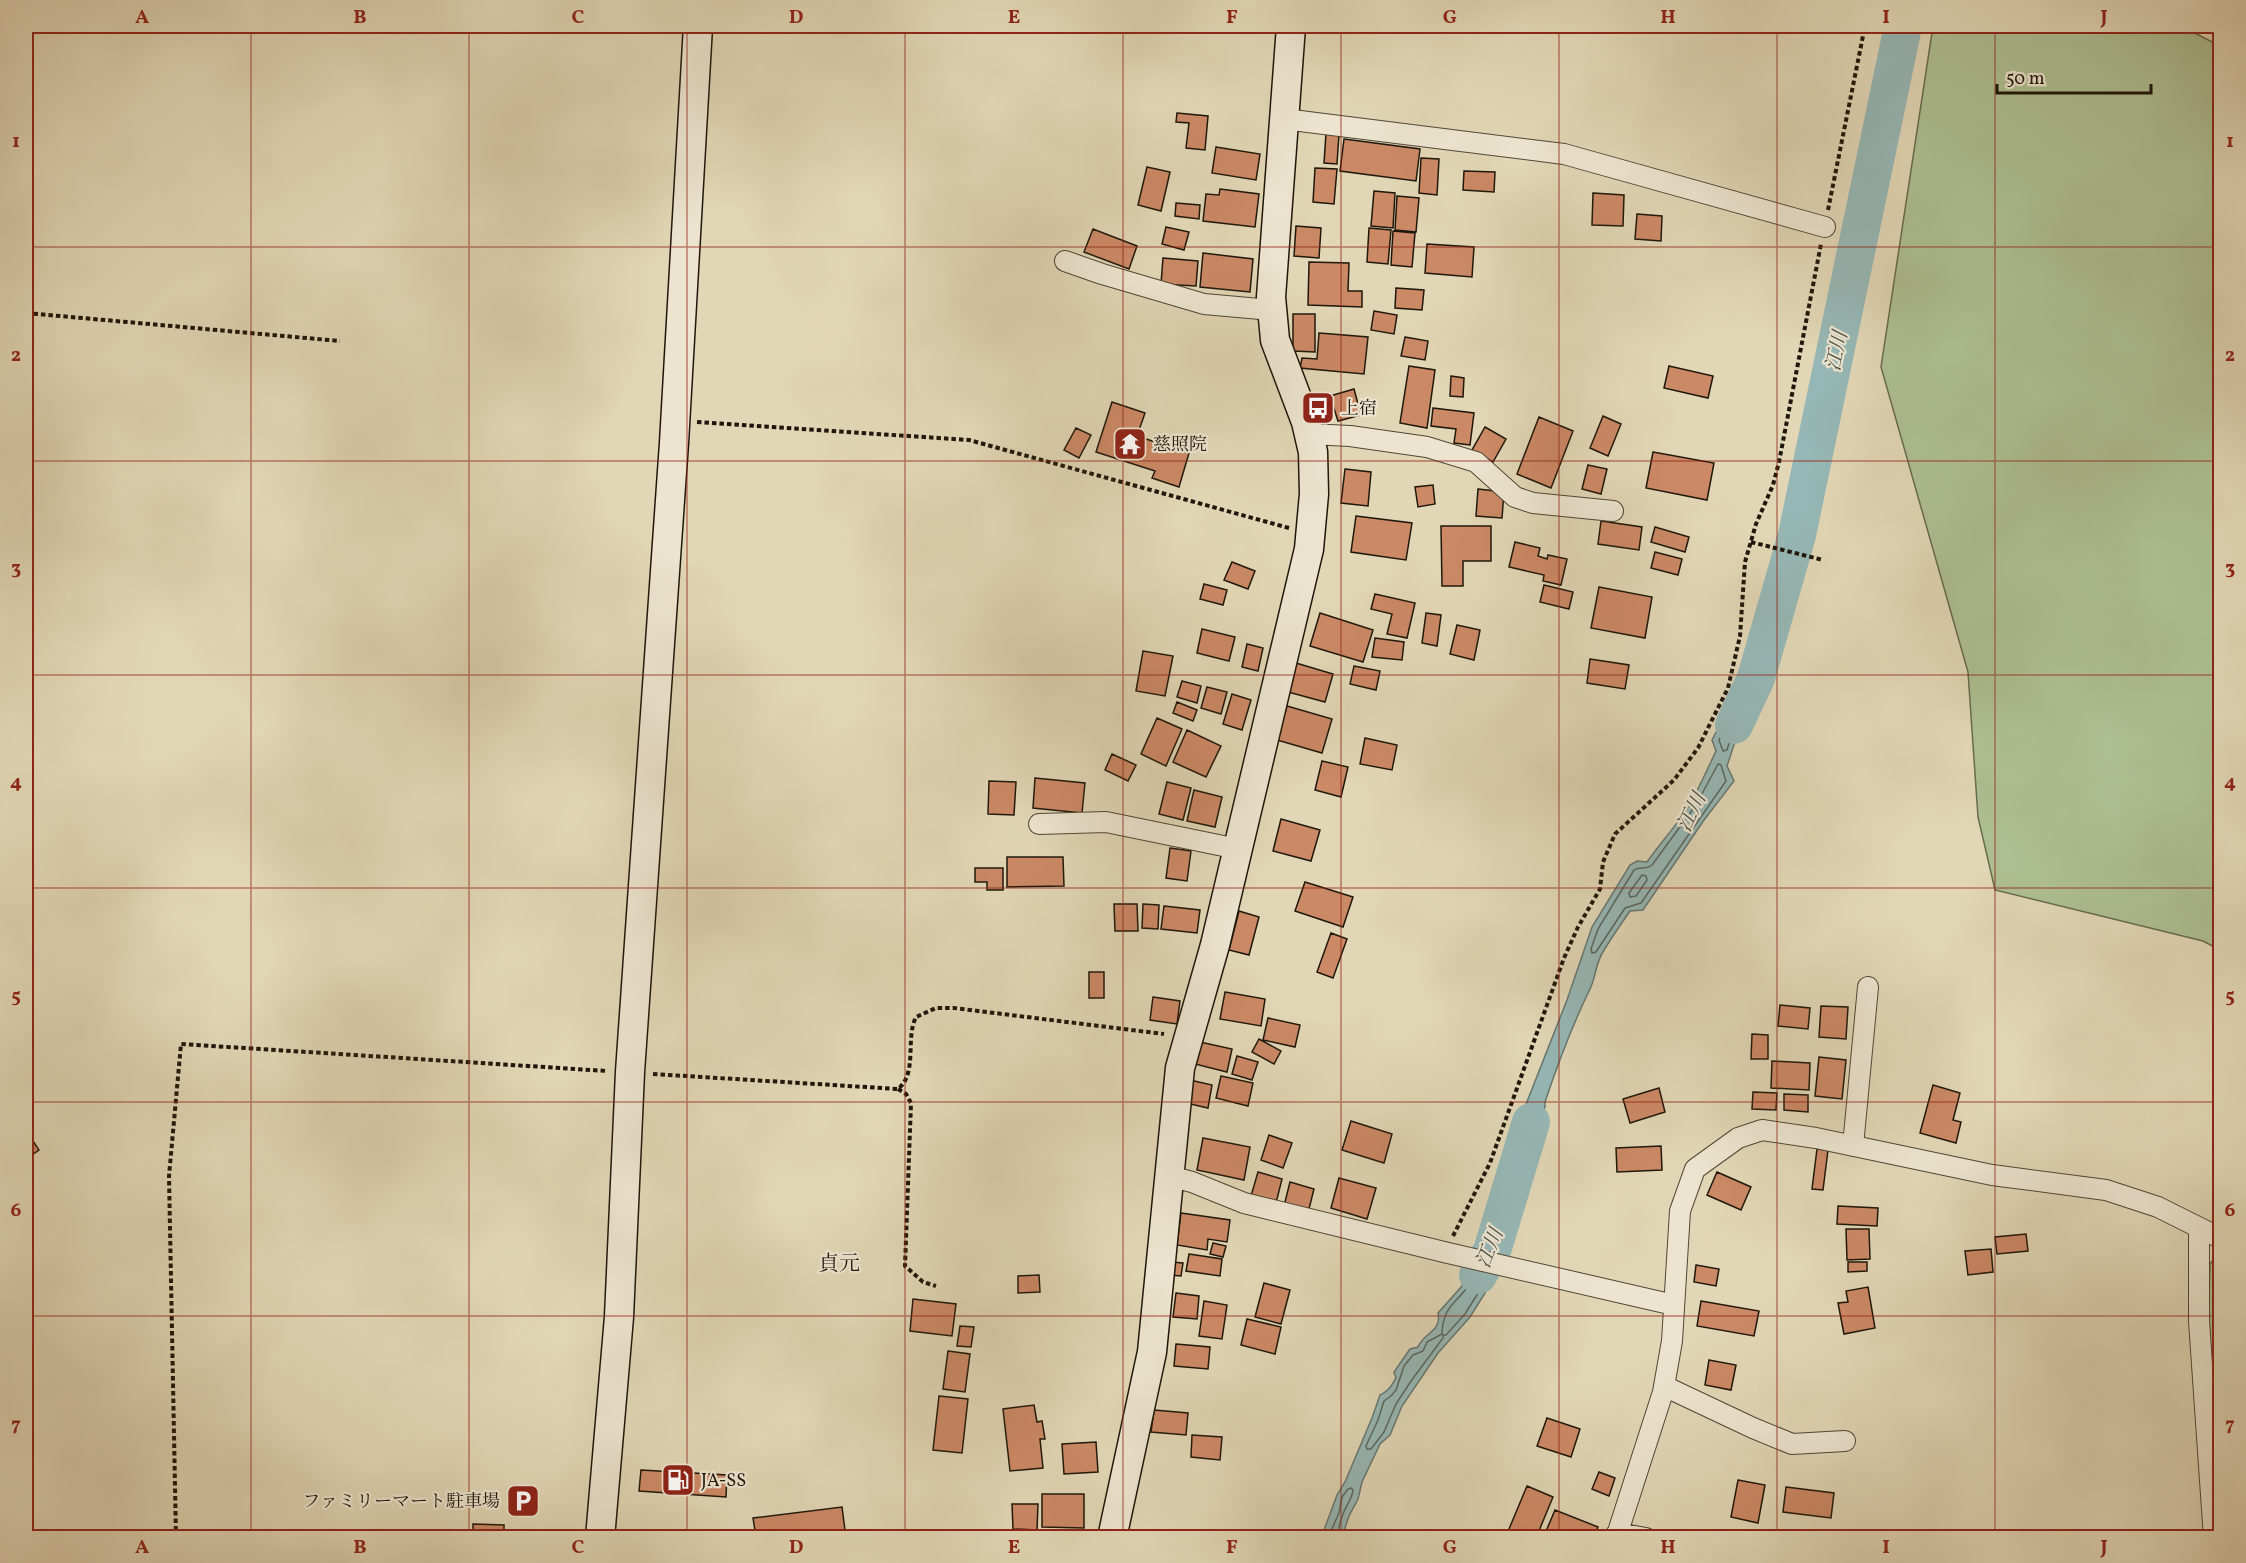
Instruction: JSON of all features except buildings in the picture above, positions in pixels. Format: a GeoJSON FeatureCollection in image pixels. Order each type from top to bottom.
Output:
{"type":"FeatureCollection","features":[{"type":"Feature","properties":{"kind":"street"},"geometry":{"type":"LineString","coordinates":[[600,1538],[619,1317],[630,1072],[675,420],[698,26]]}},
{"type":"Feature","properties":{"kind":"street"},"geometry":{"type":"LineString","coordinates":[[1112,1538],[1152,1353],[1180,1068],[1215,945],[1309,549],[1314,494],[1313,452],[1306,422],[1275,340],[1271,297],[1291,26]]}},
{"type":"Feature","properties":{"kind":"street"},"geometry":{"type":"LineString","coordinates":[[1284,119],[1564,154],[1824,227]]}},
{"type":"Feature","properties":{"kind":"street"},"geometry":{"type":"LineString","coordinates":[[1065,261],[1204,304],[1272,310]]}},
{"type":"Feature","properties":{"kind":"street"},"geometry":{"type":"LineString","coordinates":[[1309,435],[1350,436],[1427,447],[1476,462],[1515,497],[1533,503],[1613,511]]}},
{"type":"Feature","properties":{"kind":"street"},"geometry":{"type":"LineString","coordinates":[[1039,824],[1106,822],[1238,849]]}},
{"type":"Feature","properties":{"kind":"street"},"geometry":{"type":"LineString","coordinates":[[1853,1146],[1868,987]]}},
{"type":"Feature","properties":{"kind":"street"},"geometry":{"type":"LineString","coordinates":[[1646,1538],[1617,1535],[1664,1386],[1672,1341],[1680,1211],[1695,1169],[1738,1138],[1762,1130],[1816,1138],[1992,1175],[2106,1190],[2158,1207],[2220,1238]]}},
{"type":"Feature","properties":{"kind":"street"},"geometry":{"type":"LineString","coordinates":[[1169,1176],[1192,1182],[1244,1203],[1446,1253],[1674,1305]]}},
{"type":"Feature","properties":{"kind":"street"},"geometry":{"type":"LineString","coordinates":[[2199,1229],[2199,1321],[2214,1538]]}},
{"type":"Feature","properties":{"kind":"street"},"geometry":{"type":"LineString","coordinates":[[1664,1386],[1792,1444],[1845,1441]]}},
{"type":"Feature","properties":{"kind":"path"},"geometry":{"type":"LineString","coordinates":[[1446,1253],[1490,1163],[1564,958],[1578,927],[1600,889],[1603,862],[1615,834],[1674,780],[1698,748],[1728,688],[1740,636],[1745,562],[1754,543],[1756,524],[1773,485],[1779,462],[1865,26]]}},
{"type":"Feature","properties":{"kind":"path"},"geometry":{"type":"LineString","coordinates":[[26,313],[340,341]]}},
{"type":"Feature","properties":{"kind":"path"},"geometry":{"type":"LineString","coordinates":[[675,420],[969,440],[1310,534]]}},
{"type":"Feature","properties":{"kind":"path"},"geometry":{"type":"LineString","coordinates":[[1754,543],[1823,560]]}},
{"type":"Feature","properties":{"kind":"path"},"geometry":{"type":"LineString","coordinates":[[898,1089],[904,1084],[909,1071],[911,1028],[916,1017],[936,1008],[954,1008],[1189,1037]]}},
{"type":"Feature","properties":{"kind":"path"},"geometry":{"type":"LineString","coordinates":[[176,1538],[169,1176],[181,1044],[898,1089],[906,1094],[910,1103],[905,1266],[923,1282],[936,1286]]}},
{"type":"Feature","properties":{"kind":"green space"},"geometry":{"type":"Polygon","coordinates":[[[1933,26],[2181,26],[2220,46],[2220,950],[2203,941],[1995,890],[1978,817],[1968,672],[1881,367],[1933,26]]]}},
{"type":"Feature","properties":{"kind":"green space"},"geometry":{"type":"Polygon","coordinates":[[[2220,1250],[2220,1538],[2210,1391],[2209,1297],[2210,1264],[2220,1250]]]}},
{"type":"Feature","properties":{"kind":"water"},"geometry":{"type":"Polygon","coordinates":[[[1756,678],[1727,766],[1734,781],[1704,820],[1643,910],[1630,911],[1601,955],[1592,984],[1560,1059],[1545,1107],[1536,1124],[1520,1169],[1515,1171],[1506,1163],[1510,1145],[1567,1000],[1592,927],[1630,865],[1637,861],[1647,862],[1686,810],[1716,751],[1712,740],[1739,688],[1746,689],[1756,678]]]}},
{"type":"Feature","properties":{"kind":"water"},"geometry":{"type":"Polygon","coordinates":[[[1465,1267],[1497,1274],[1470,1317],[1438,1353],[1402,1406],[1390,1435],[1380,1444],[1362,1482],[1358,1499],[1342,1537],[1321,1538],[1380,1395],[1391,1386],[1396,1378],[1394,1372],[1410,1349],[1418,1347],[1435,1328],[1439,1319],[1438,1313],[1462,1286],[1465,1279],[1465,1267]]]}},
{"type":"Feature","properties":{"kind":"waterway","name":"江川"},"geometry":{"type":"LineString","coordinates":[[1734,725],[1756,678],[1797,535],[1903,26]]}},
{"type":"Feature","properties":{"kind":"waterway","name":"江川"},"geometry":{"type":"LineString","coordinates":[[1478,1275],[1492,1251],[1531,1122]]}},
{"type":"Feature","properties":{"kind":"place","name":"上宿"},"geometry":{"type":"Point","coordinates":[1318,408]}},
{"type":"Feature","properties":{"kind":"place","name":"慈照院"},"geometry":{"type":"Point","coordinates":[1130,444]}},
{"type":"Feature","properties":{"kind":"place","name":"JA-SS"},"geometry":{"type":"Point","coordinates":[678,1480]}},
{"type":"Feature","properties":{"kind":"place","name":"ファミリーマート駐車場"},"geometry":{"type":"Point","coordinates":[523,1501]}},
{"type":"Feature","properties":{"kind":"district","name":"貞元"},"geometry":{"type":"Point","coordinates":[839,1263]}}]}
